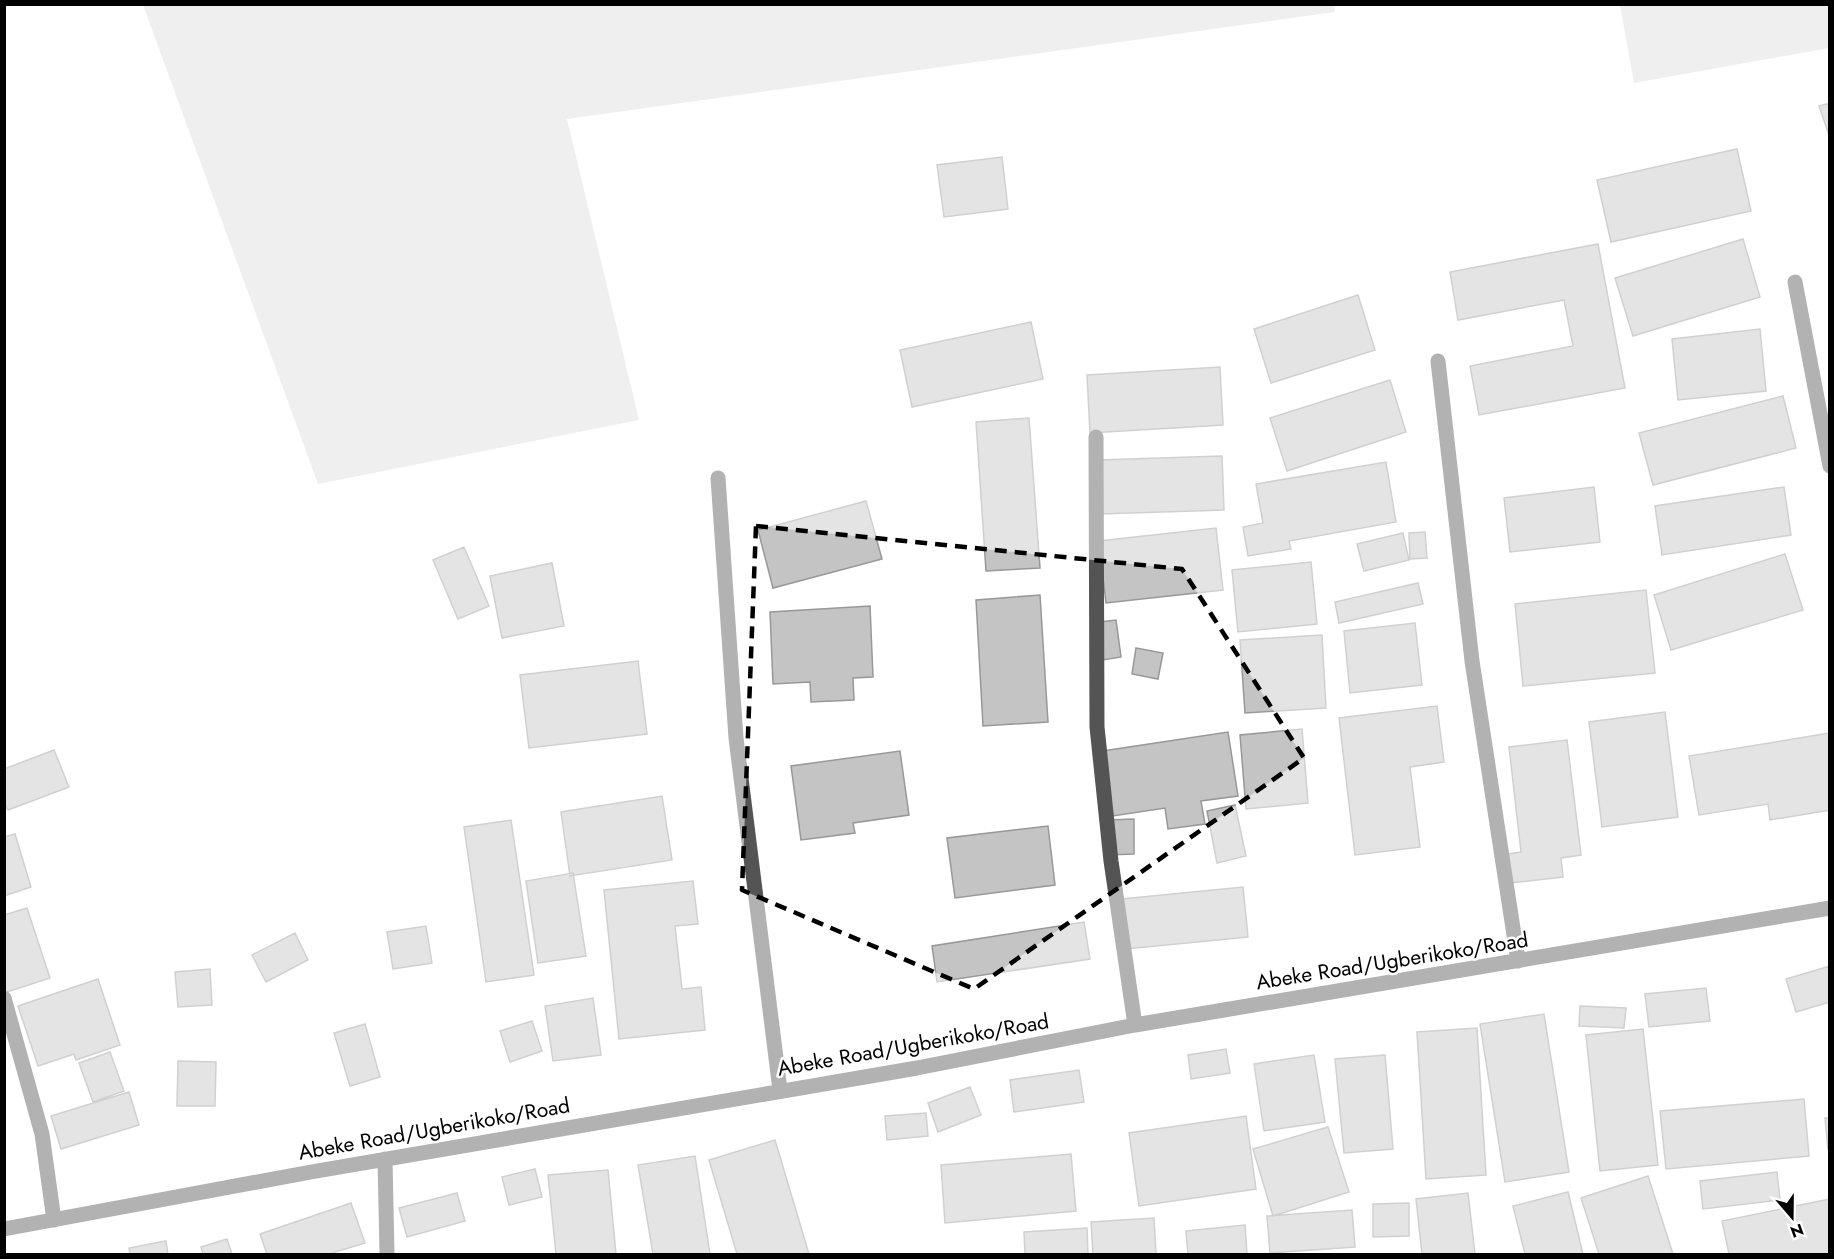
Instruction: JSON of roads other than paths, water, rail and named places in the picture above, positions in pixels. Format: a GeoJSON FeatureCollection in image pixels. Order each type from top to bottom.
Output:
{"type":"FeatureCollection","features":[{"type":"Feature","properties":{"kind":"street"},"geometry":{"type":"LineString","coordinates":[[1795,282],[1830,466]]}},
{"type":"Feature","properties":{"kind":"street"},"geometry":{"type":"LineString","coordinates":[[1438,361],[1472,661],[1518,961]]}},
{"type":"Feature","properties":{"kind":"street"},"geometry":{"type":"LineString","coordinates":[[1096,437],[1097,727],[1111,861],[1135,1025]]}},
{"type":"Feature","properties":{"kind":"street"},"geometry":{"type":"LineString","coordinates":[[718,478],[736,738],[780,1090]]}},
{"type":"Feature","properties":{"kind":"street","name":"Abeke Road/Ugberikoko/Road"},"geometry":{"type":"LineString","coordinates":[[4,1229],[385,1159],[917,1068],[1135,1025],[1830,908]]}},
{"type":"Feature","properties":{"kind":"street"},"geometry":{"type":"LineString","coordinates":[[4,998],[42,1134],[54,1220]]}},
{"type":"Feature","properties":{"kind":"street"},"geometry":{"type":"LineString","coordinates":[[385,1159],[387,1254]]}}]}
